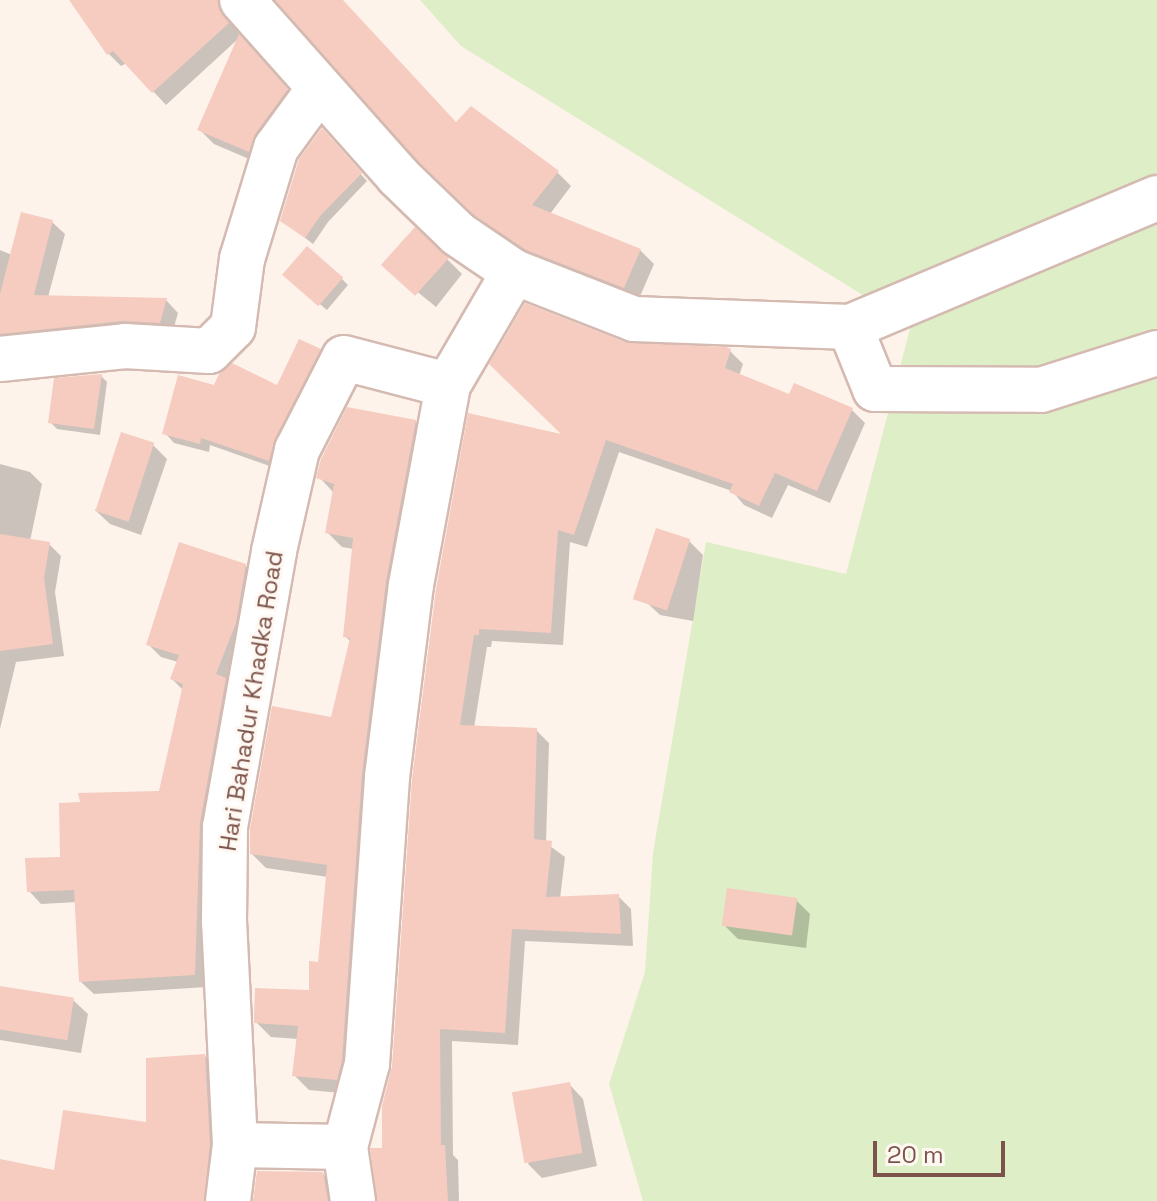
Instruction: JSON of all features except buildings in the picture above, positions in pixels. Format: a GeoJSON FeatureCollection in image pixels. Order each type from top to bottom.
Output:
{"type":"FeatureCollection","features":[{"type":"Feature","properties":{"kind":"street"},"geometry":{"type":"LineString","coordinates":[[242,0],[398,176],[458,234],[514,272],[634,319],[850,327],[1157,198]]}},
{"type":"Feature","properties":{"kind":"street"},"geometry":{"type":"LineString","coordinates":[[0,359],[125,346],[209,351],[233,327],[242,259],[276,148],[319,89]]}},
{"type":"Feature","properties":{"kind":"street"},"geometry":{"type":"LineString","coordinates":[[353,1201],[345,1147],[367,1064],[387,777],[411,585],[448,385],[514,272]]}},
{"type":"Feature","properties":{"kind":"street"},"geometry":{"type":"LineString","coordinates":[[850,327],[875,389],[1041,390],[1157,353]]}},
{"type":"Feature","properties":{"kind":"street","name":"Hari Bahadur Khadka Road"},"geometry":{"type":"LineString","coordinates":[[228,1201],[235,1145],[224,922],[225,827],[274,551],[297,450],[338,363],[344,358],[448,385]]}},
{"type":"Feature","properties":{"kind":"street"},"geometry":{"type":"LineString","coordinates":[[235,1145],[345,1147]]}},
{"type":"Feature","properties":{"kind":"green space"},"geometry":{"type":"Polygon","coordinates":[[[420,0],[1157,0],[1157,1201],[643,1201],[609,1084],[645,972],[653,853],[706,542],[846,574],[911,325],[461,46],[420,0]]]}}]}
